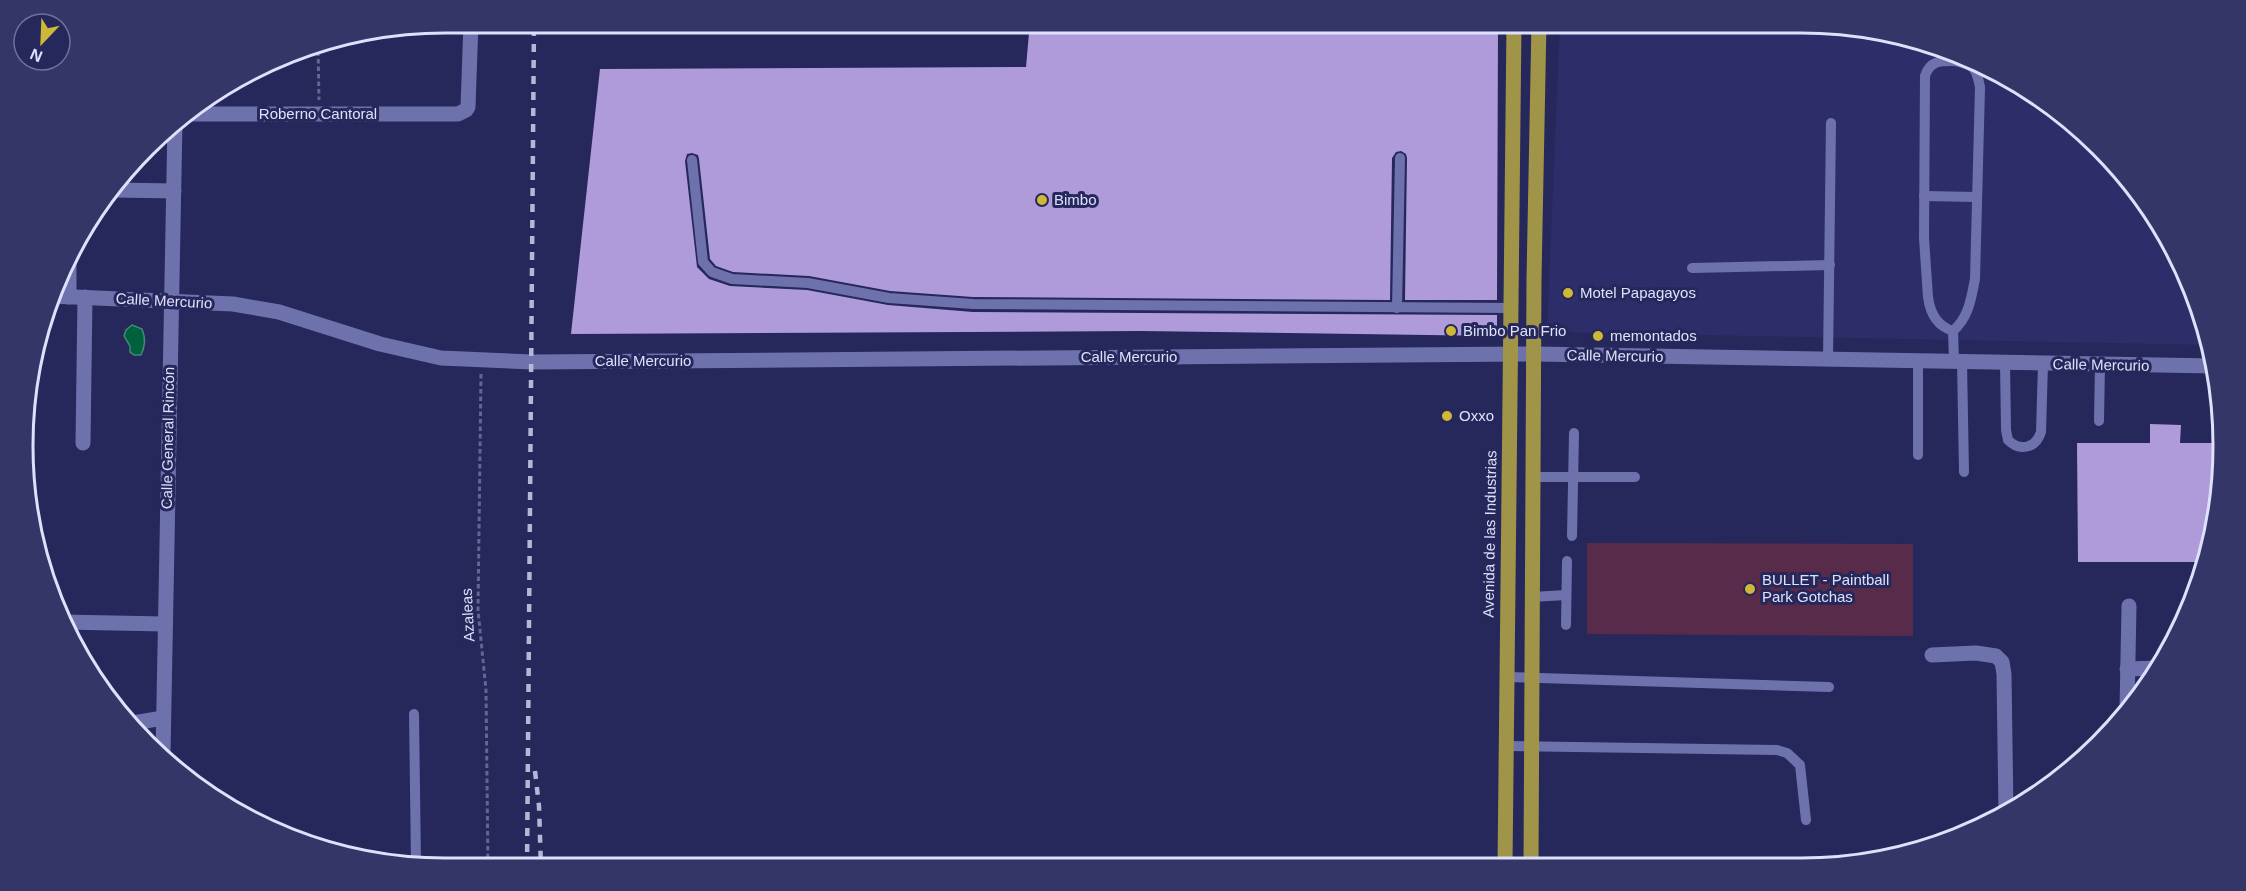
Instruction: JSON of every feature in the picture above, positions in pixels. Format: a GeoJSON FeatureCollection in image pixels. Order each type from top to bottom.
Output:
{"type":"FeatureCollection","features":[{"type":"Feature","properties":{"kind":"main road","name":"Roberno Cantoral"},"geometry":{"type":"LineString","coordinates":[[200,114],[451,115],[462,112],[468,107],[471,33]]}},
{"type":"Feature","properties":{"kind":"main road","name":"Avenida de las Industrias"},"geometry":{"type":"LineString","coordinates":[[1505,858],[1513,308],[1514,33]]}},
{"type":"Feature","properties":{"kind":"main road"},"geometry":{"type":"LineString","coordinates":[[1531,858],[1534,279],[1539,33]]}},
{"type":"Feature","properties":{"kind":"main road","name":"Calle General Rincón"},"geometry":{"type":"LineString","coordinates":[[163,746],[175,134]]}},
{"type":"Feature","properties":{"kind":"main road"},"geometry":{"type":"LineString","coordinates":[[121,190],[174,191]]}},
{"type":"Feature","properties":{"kind":"main road"},"geometry":{"type":"LineString","coordinates":[[69,278],[69,297]]}},
{"type":"Feature","properties":{"kind":"main road"},"geometry":{"type":"LineString","coordinates":[[1513,279],[1534,279]]}},
{"type":"Feature","properties":{"kind":"main road","name":"Calle Mercurio"},"geometry":{"type":"LineString","coordinates":[[61,297],[171,301],[257,308],[304,319],[406,352],[441,358],[481,360],[544,362],[1535,354],[2205,366]]}},
{"type":"Feature","properties":{"kind":"main road"},"geometry":{"type":"LineString","coordinates":[[83,443],[85,297]]}},
{"type":"Feature","properties":{"kind":"main road"},"geometry":{"type":"LineString","coordinates":[[2127,698],[2129,606]]}},
{"type":"Feature","properties":{"kind":"main road"},"geometry":{"type":"LineString","coordinates":[[73,622],[165,624]]}},
{"type":"Feature","properties":{"kind":"main road"},"geometry":{"type":"LineString","coordinates":[[1932,655],[1976,653],[1996,656],[2002,662],[2006,804]]}},
{"type":"Feature","properties":{"kind":"main road"},"geometry":{"type":"LineString","coordinates":[[2127,669],[2147,668]]}},
{"type":"Feature","properties":{"kind":"main road"},"geometry":{"type":"LineString","coordinates":[[140,722],[163,718]]}},
{"type":"Feature","properties":{"kind":"lane"},"geometry":{"type":"LineString","coordinates":[[1950,61],[1931,64],[1925,76],[1924,238],[1929,306],[1940,324],[1953,331]]}},
{"type":"Feature","properties":{"kind":"lane"},"geometry":{"type":"LineString","coordinates":[[1953,331],[1965,319],[1975,279],[1980,87],[1975,72]]}},
{"type":"Feature","properties":{"kind":"lane"},"geometry":{"type":"LineString","coordinates":[[1828,360],[1831,123]]}},
{"type":"Feature","properties":{"kind":"lane"},"geometry":{"type":"LineString","coordinates":[[1397,308],[1400,158]]}},
{"type":"Feature","properties":{"kind":"lane"},"geometry":{"type":"LineString","coordinates":[[692,160],[701,257],[712,272],[726,278],[823,285],[889,298],[950,303],[1513,308]]}},
{"type":"Feature","properties":{"kind":"lane"},"geometry":{"type":"LineString","coordinates":[[1924,196],[1977,197]]}},
{"type":"Feature","properties":{"kind":"lane"},"geometry":{"type":"LineString","coordinates":[[1692,268],[1830,265]]}},
{"type":"Feature","properties":{"kind":"lane"},"geometry":{"type":"LineString","coordinates":[[1953,331],[1958,361],[1964,472]]}},
{"type":"Feature","properties":{"kind":"lane"},"geometry":{"type":"LineString","coordinates":[[1917,360],[1918,455]]}},
{"type":"Feature","properties":{"kind":"lane"},"geometry":{"type":"LineString","coordinates":[[2006,363],[2006,430],[2008,440],[2018,447],[2033,445],[2041,432],[2043,364]]}},
{"type":"Feature","properties":{"kind":"lane"},"geometry":{"type":"LineString","coordinates":[[2099,422],[2100,364]]}},
{"type":"Feature","properties":{"kind":"lane"},"geometry":{"type":"LineString","coordinates":[[1572,536],[1574,433]]}},
{"type":"Feature","properties":{"kind":"lane"},"geometry":{"type":"LineString","coordinates":[[1534,477],[1635,477]]}},
{"type":"Feature","properties":{"kind":"lane"},"geometry":{"type":"LineString","coordinates":[[1566,625],[1567,561]]}},
{"type":"Feature","properties":{"kind":"lane"},"geometry":{"type":"LineString","coordinates":[[1532,597],[1566,596]]}},
{"type":"Feature","properties":{"kind":"lane"},"geometry":{"type":"LineString","coordinates":[[1506,677],[1829,687]]}},
{"type":"Feature","properties":{"kind":"lane"},"geometry":{"type":"LineString","coordinates":[[414,714],[416,857]]}},
{"type":"Feature","properties":{"kind":"lane"},"geometry":{"type":"LineString","coordinates":[[1506,746],[1777,750],[1787,753],[1800,765],[1806,820]]}},
{"type":"Feature","properties":{"kind":"path"},"geometry":{"type":"LineString","coordinates":[[318,53],[319,114]]}},
{"type":"Feature","properties":{"kind":"path","name":"Azaleas"},"geometry":{"type":"LineString","coordinates":[[481,360],[478,610],[486,690],[488,858]]}},
{"type":"Feature","properties":{"kind":"shaded area"},"geometry":{"type":"Polygon","coordinates":[[[1560,33],[1800,33],[1881,41],[1933,55],[1958,64],[2007,88],[2052,118],[2111,174],[2143,216],[2158,239],[2182,288],[2200,345],[1547,332],[1560,33]]]}},
{"type":"Feature","properties":{"kind":"shaded area"},"geometry":{"type":"Polygon","coordinates":[[[132,325],[142,329],[144,342],[141,355],[134,355],[130,352],[130,346],[124,336],[126,330],[132,325]]]}},
{"type":"Feature","properties":{"kind":"shaded area","name":"BULLET - Paintball Park Gotchas"},"geometry":{"type":"Polygon","coordinates":[[[1587,543],[1913,544],[1913,636],[1587,634],[1587,543]]]}},
{"type":"Feature","properties":{"kind":"building","name":"Bimbo"},"geometry":{"type":"Polygon","coordinates":[[[1029,33],[1498,33],[1497,300],[1405,300],[1407,158],[1406,154],[1401,151],[1396,152],[1392,158],[1390,300],[973,297],[890,291],[809,276],[733,272],[716,266],[710,259],[699,159],[698,155],[692,153],[687,154],[685,161],[697,267],[709,279],[730,286],[807,290],[888,305],[973,312],[1497,315],[1497,336],[1141,331],[571,334],[600,69],[1026,67],[1029,33]]]}},
{"type":"Feature","properties":{"kind":"building"},"geometry":{"type":"Polygon","coordinates":[[[2150,424],[2181,425],[2180,443],[2213,443],[2209,499],[2196,562],[2078,562],[2077,443],[2150,443],[2150,424]]]}},
{"type":"Feature","properties":{"kind":"railway"},"geometry":{"type":"LineString","coordinates":[[527,858],[534,33]]}},
{"type":"Feature","properties":{"kind":"railway"},"geometry":{"type":"LineString","coordinates":[[535,771],[541,858]]}},
{"type":"Feature","properties":{"kind":"place","name":"Bimbo"},"geometry":{"type":"Point","coordinates":[1042,200]}},
{"type":"Feature","properties":{"kind":"place","name":"Motel Papagayos"},"geometry":{"type":"Point","coordinates":[1568,293]}},
{"type":"Feature","properties":{"kind":"place","name":"Bimbo Pan Frio"},"geometry":{"type":"Point","coordinates":[1451,331]}},
{"type":"Feature","properties":{"kind":"place","name":"memontados"},"geometry":{"type":"Point","coordinates":[1598,336]}},
{"type":"Feature","properties":{"kind":"place","name":"Oxxo"},"geometry":{"type":"Point","coordinates":[1447,416]}},
{"type":"Feature","properties":{"kind":"place","name":"BULLET - Paintball Park Gotchas"},"geometry":{"type":"Point","coordinates":[1750,589]}}]}
